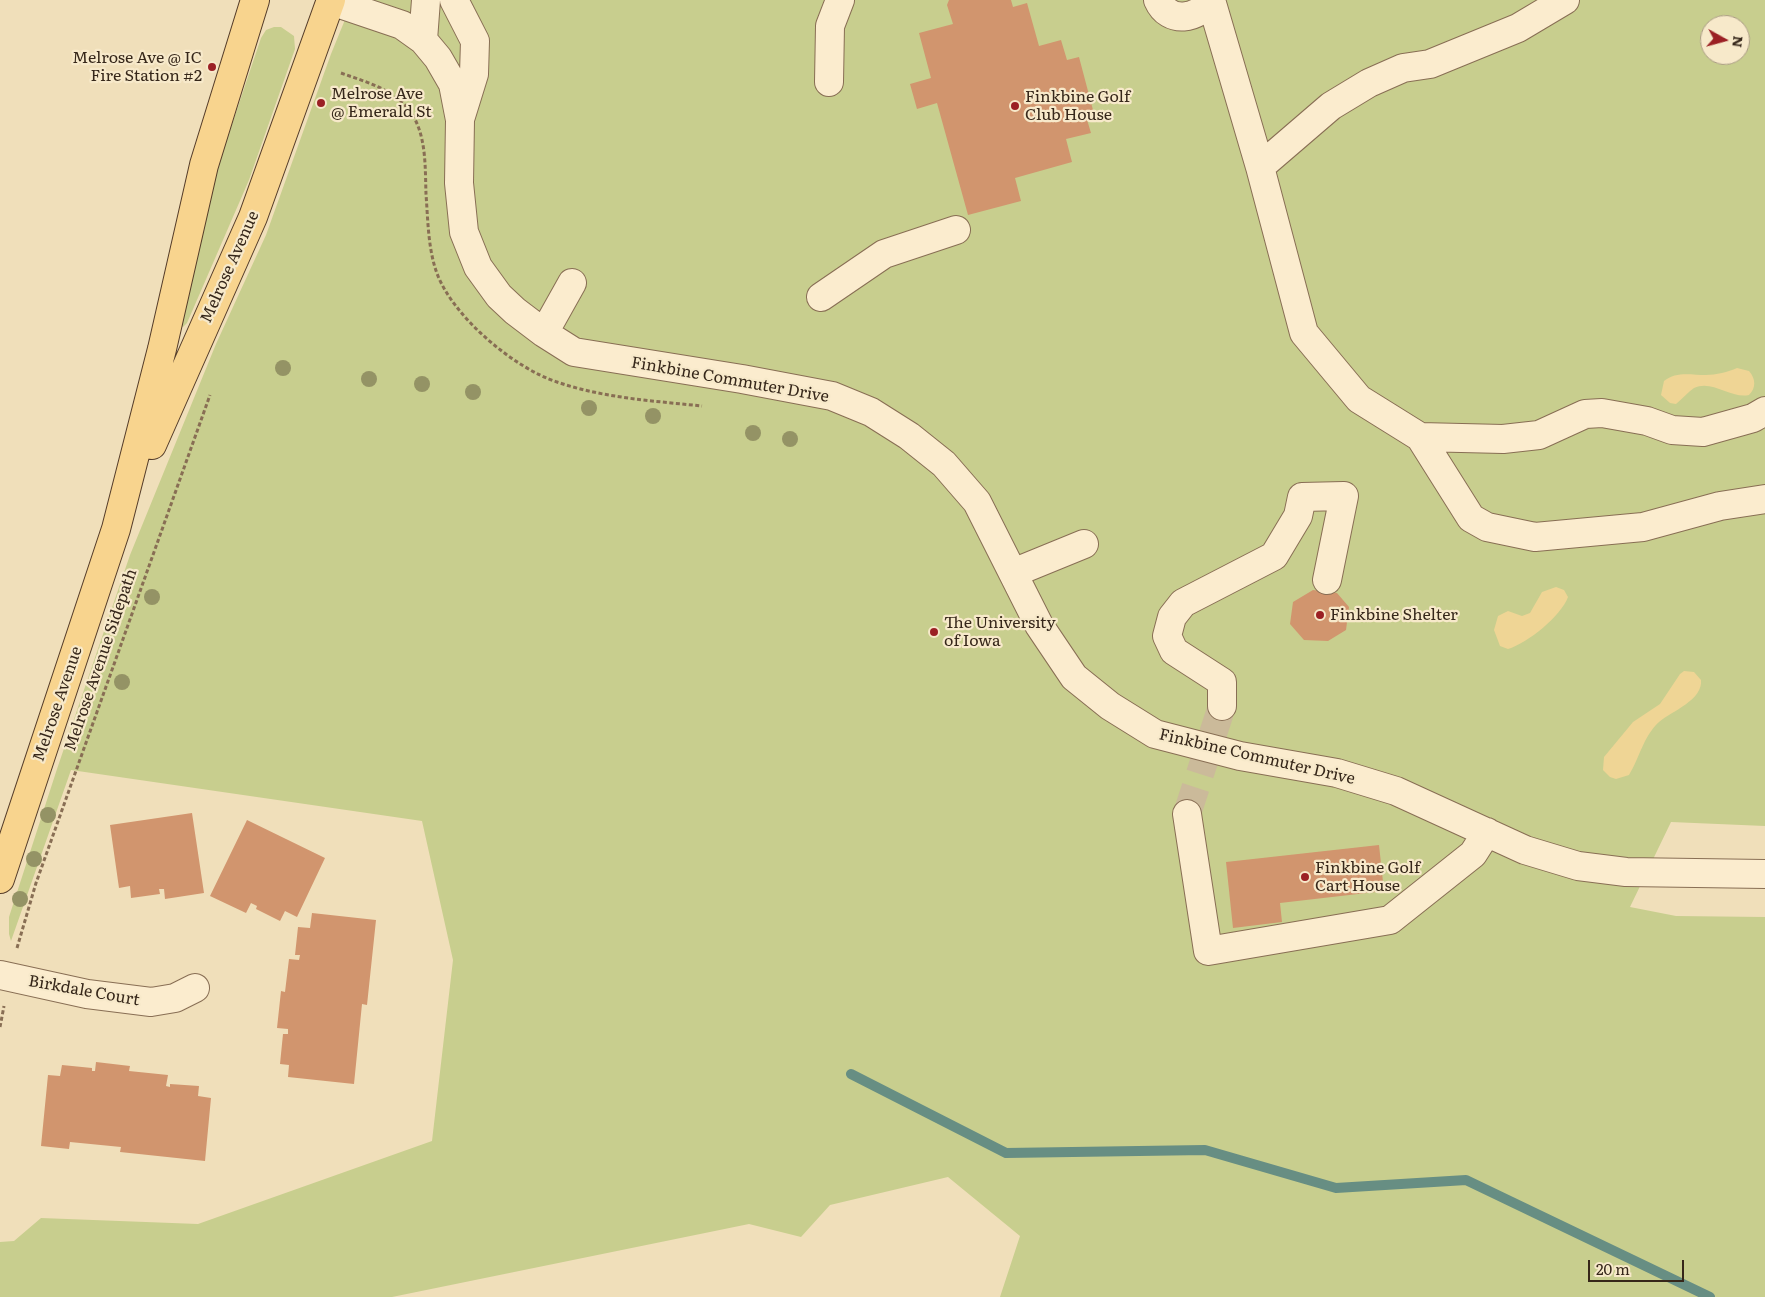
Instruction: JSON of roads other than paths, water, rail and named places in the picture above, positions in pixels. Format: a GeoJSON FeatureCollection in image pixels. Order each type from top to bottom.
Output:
{"type":"FeatureCollection","features":[{"type":"Feature","properties":{"kind":"main road","name":"Melrose Avenue"},"geometry":{"type":"LineString","coordinates":[[0,879],[116,529],[162,349],[204,165],[255,0]]}},
{"type":"Feature","properties":{"kind":"main road","name":"Melrose Avenue"},"geometry":{"type":"LineString","coordinates":[[116,529],[253,216],[331,1]]}},
{"type":"Feature","properties":{"kind":"street"},"geometry":{"type":"LineString","coordinates":[[423,40],[426,0]]}},
{"type":"Feature","properties":{"kind":"street","name":"Finkbine Commuter Drive"},"geometry":{"type":"LineString","coordinates":[[454,0],[475,41],[474,74],[460,120]]}},
{"type":"Feature","properties":{"kind":"street"},"geometry":{"type":"LineString","coordinates":[[829,82],[830,26],[840,0]]}},
{"type":"Feature","properties":{"kind":"street"},"geometry":{"type":"LineString","coordinates":[[1158,0],[1167,11],[1176,16],[1187,17],[1197,14],[1211,0],[1260,167],[1304,333],[1359,399],[1420,436],[1471,518],[1487,527],[1535,537],[1644,527],[1720,506],[1765,499]]}},
{"type":"Feature","properties":{"kind":"street"},"geometry":{"type":"LineString","coordinates":[[1260,167],[1331,106],[1369,83],[1403,68],[1430,64],[1518,28],[1565,0]]}},
{"type":"Feature","properties":{"kind":"street","name":"Finkbine Commuter Drive"},"geometry":{"type":"LineString","coordinates":[[331,1],[402,26],[423,40],[438,58],[453,84],[460,120],[459,183],[464,232],[478,267],[500,296],[544,334],[574,352],[742,379],[832,396],[871,412],[909,436],[944,464],[977,502],[1039,625],[1074,676],[1110,706],[1155,734],[1240,756],[1337,774],[1388,788],[1525,850],[1578,866],[1626,872],[1765,874]]}},
{"type":"Feature","properties":{"kind":"street"},"geometry":{"type":"LineString","coordinates":[[821,297],[884,254],[956,230]]}},
{"type":"Feature","properties":{"kind":"street"},"geometry":{"type":"LineString","coordinates":[[544,334],[572,283]]}},
{"type":"Feature","properties":{"kind":"street"},"geometry":{"type":"LineString","coordinates":[[1420,436],[1503,439],[1539,435],[1585,414],[1602,413],[1647,421],[1672,430],[1703,432],[1753,418],[1765,411]]}},
{"type":"Feature","properties":{"kind":"street"},"geometry":{"type":"LineString","coordinates":[[1222,706],[1222,682],[1174,651],[1167,636],[1172,617],[1183,603],[1274,556],[1298,516],[1302,497],[1344,496],[1327,580]]}},
{"type":"Feature","properties":{"kind":"street"},"geometry":{"type":"LineString","coordinates":[[1013,573],[1084,544]]}},
{"type":"Feature","properties":{"kind":"street"},"geometry":{"type":"LineString","coordinates":[[1187,814],[1208,951],[1390,920],[1473,854],[1487,832]]}},
{"type":"Feature","properties":{"kind":"street","name":"Birkdale Court"},"geometry":{"type":"LineString","coordinates":[[0,975],[87,994],[151,1002],[175,998],[195,988]]}},
{"type":"Feature","properties":{"kind":"waterway"},"geometry":{"type":"LineString","coordinates":[[851,1074],[1006,1153],[1205,1150],[1336,1188],[1466,1180],[1710,1297]]}},
{"type":"Feature","properties":{"kind":"tunnel"},"geometry":{"type":"LineString","coordinates":[[1187,814],[1222,706]]}},
{"type":"Feature","properties":{"kind":"place","name":"Melrose Ave @ IC Fire Station #2"},"geometry":{"type":"Point","coordinates":[212,67]}},
{"type":"Feature","properties":{"kind":"place","name":"Melrose Ave @ Emerald St"},"geometry":{"type":"Point","coordinates":[321,103]}},
{"type":"Feature","properties":{"kind":"place","name":"Finkbine Golf Club House"},"geometry":{"type":"Point","coordinates":[1015,106]}},
{"type":"Feature","properties":{"kind":"place","name":"Finkbine Shelter"},"geometry":{"type":"Point","coordinates":[1320,615]}},
{"type":"Feature","properties":{"kind":"place","name":"The University of Iowa"},"geometry":{"type":"Point","coordinates":[934,632]}},
{"type":"Feature","properties":{"kind":"place","name":"Finkbine Golf Cart House"},"geometry":{"type":"Point","coordinates":[1305,877]}}]}
